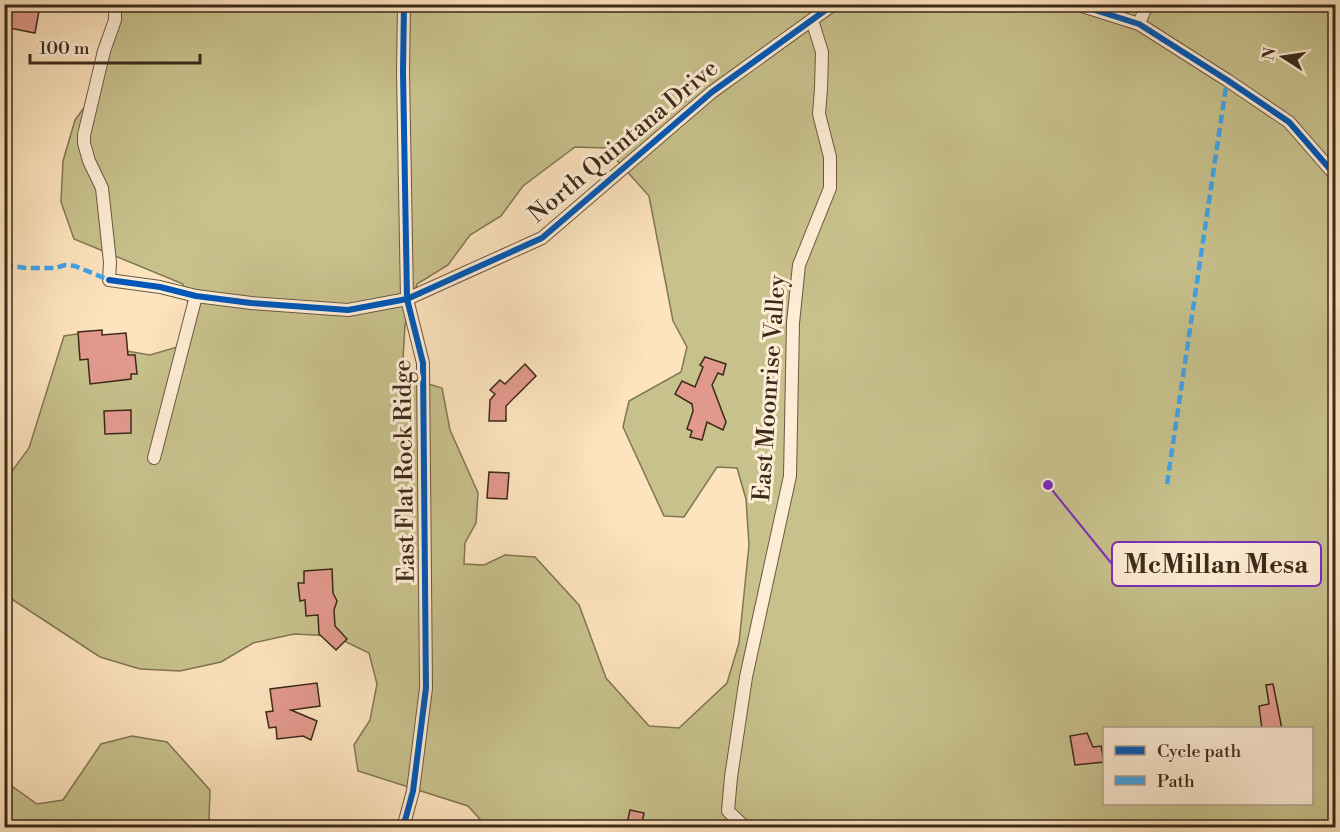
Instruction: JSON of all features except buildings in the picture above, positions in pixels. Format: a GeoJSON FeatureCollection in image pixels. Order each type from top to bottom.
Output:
{"type":"FeatureCollection","features":[{"type":"Feature","properties":{"kind":"street","name":"North Quintana Drive"},"geometry":{"type":"LineString","coordinates":[[115,4],[115,20],[104,51],[84,135],[89,161],[102,188],[110,262],[109,280],[160,287],[196,296],[251,303],[348,310],[408,299],[542,238],[712,92],[834,4]]}},
{"type":"Feature","properties":{"kind":"street","name":"East Flat Rock Ridge"},"geometry":{"type":"LineString","coordinates":[[403,828],[413,791],[426,688],[423,363],[408,299],[403,72],[404,4]]}},
{"type":"Feature","properties":{"kind":"street"},"geometry":{"type":"LineString","coordinates":[[1076,4],[1138,24],[1289,122],[1335,176]]}},
{"type":"Feature","properties":{"kind":"street"},"geometry":{"type":"LineString","coordinates":[[1138,24],[1147,4]]}},
{"type":"Feature","properties":{"kind":"street","name":"East Moonrise Valley"},"geometry":{"type":"LineString","coordinates":[[746,828],[728,811],[730,777],[746,676],[789,476],[792,323],[799,265],[831,188],[830,157],[819,114],[822,52],[812,20]]}},
{"type":"Feature","properties":{"kind":"street"},"geometry":{"type":"LineString","coordinates":[[154,458],[196,296]]}},
{"type":"Feature","properties":{"kind":"shaded area"},"geometry":{"type":"Polygon","coordinates":[[[113,5],[1335,5],[1335,827],[487,827],[468,806],[358,771],[354,745],[370,720],[377,684],[369,653],[334,636],[294,634],[253,643],[221,662],[180,671],[140,669],[100,657],[7,596],[5,591],[5,487],[7,478],[29,448],[64,336],[90,332],[115,349],[150,355],[181,346],[192,316],[183,284],[74,239],[61,202],[63,161],[75,120],[97,90],[113,5]],[[575,147],[523,186],[501,216],[470,235],[448,265],[417,284],[405,325],[402,376],[442,388],[450,430],[478,493],[476,523],[465,543],[464,564],[484,565],[505,555],[535,557],[579,605],[606,678],[649,726],[679,728],[727,683],[739,643],[749,545],[746,499],[737,468],[717,467],[684,517],[664,516],[623,427],[629,401],[681,372],[687,347],[673,321],[649,196],[606,148],[575,147]]]}},
{"type":"Feature","properties":{"kind":"shaded area"},"geometry":{"type":"Polygon","coordinates":[[[132,736],[167,742],[210,790],[209,821],[203,827],[5,827],[5,786],[13,787],[37,804],[63,800],[101,744],[132,736]]]}},
{"type":"Feature","properties":{"kind":"marked path"},"geometry":{"type":"LineString","coordinates":[[1167,484],[1227,80]]}},
{"type":"Feature","properties":{"kind":"marked path"},"geometry":{"type":"LineString","coordinates":[[4,265],[26,268],[75,266],[109,280]]}},
{"type":"Feature","properties":{"kind":"cycle path"},"geometry":{"type":"LineString","coordinates":[[403,828],[413,791],[426,688],[423,363],[407,299],[404,4]]}},
{"type":"Feature","properties":{"kind":"cycle path"},"geometry":{"type":"LineString","coordinates":[[109,280],[160,287],[196,296],[251,303],[348,310],[407,299],[542,238],[712,92],[834,4]]}},
{"type":"Feature","properties":{"kind":"cycle path"},"geometry":{"type":"LineString","coordinates":[[1076,4],[1139,24],[1227,80],[1289,122],[1336,176]]}},
{"type":"Feature","properties":{"kind":"place","name":"McMillan Mesa"},"geometry":{"type":"Point","coordinates":[1048,485]}}]}
